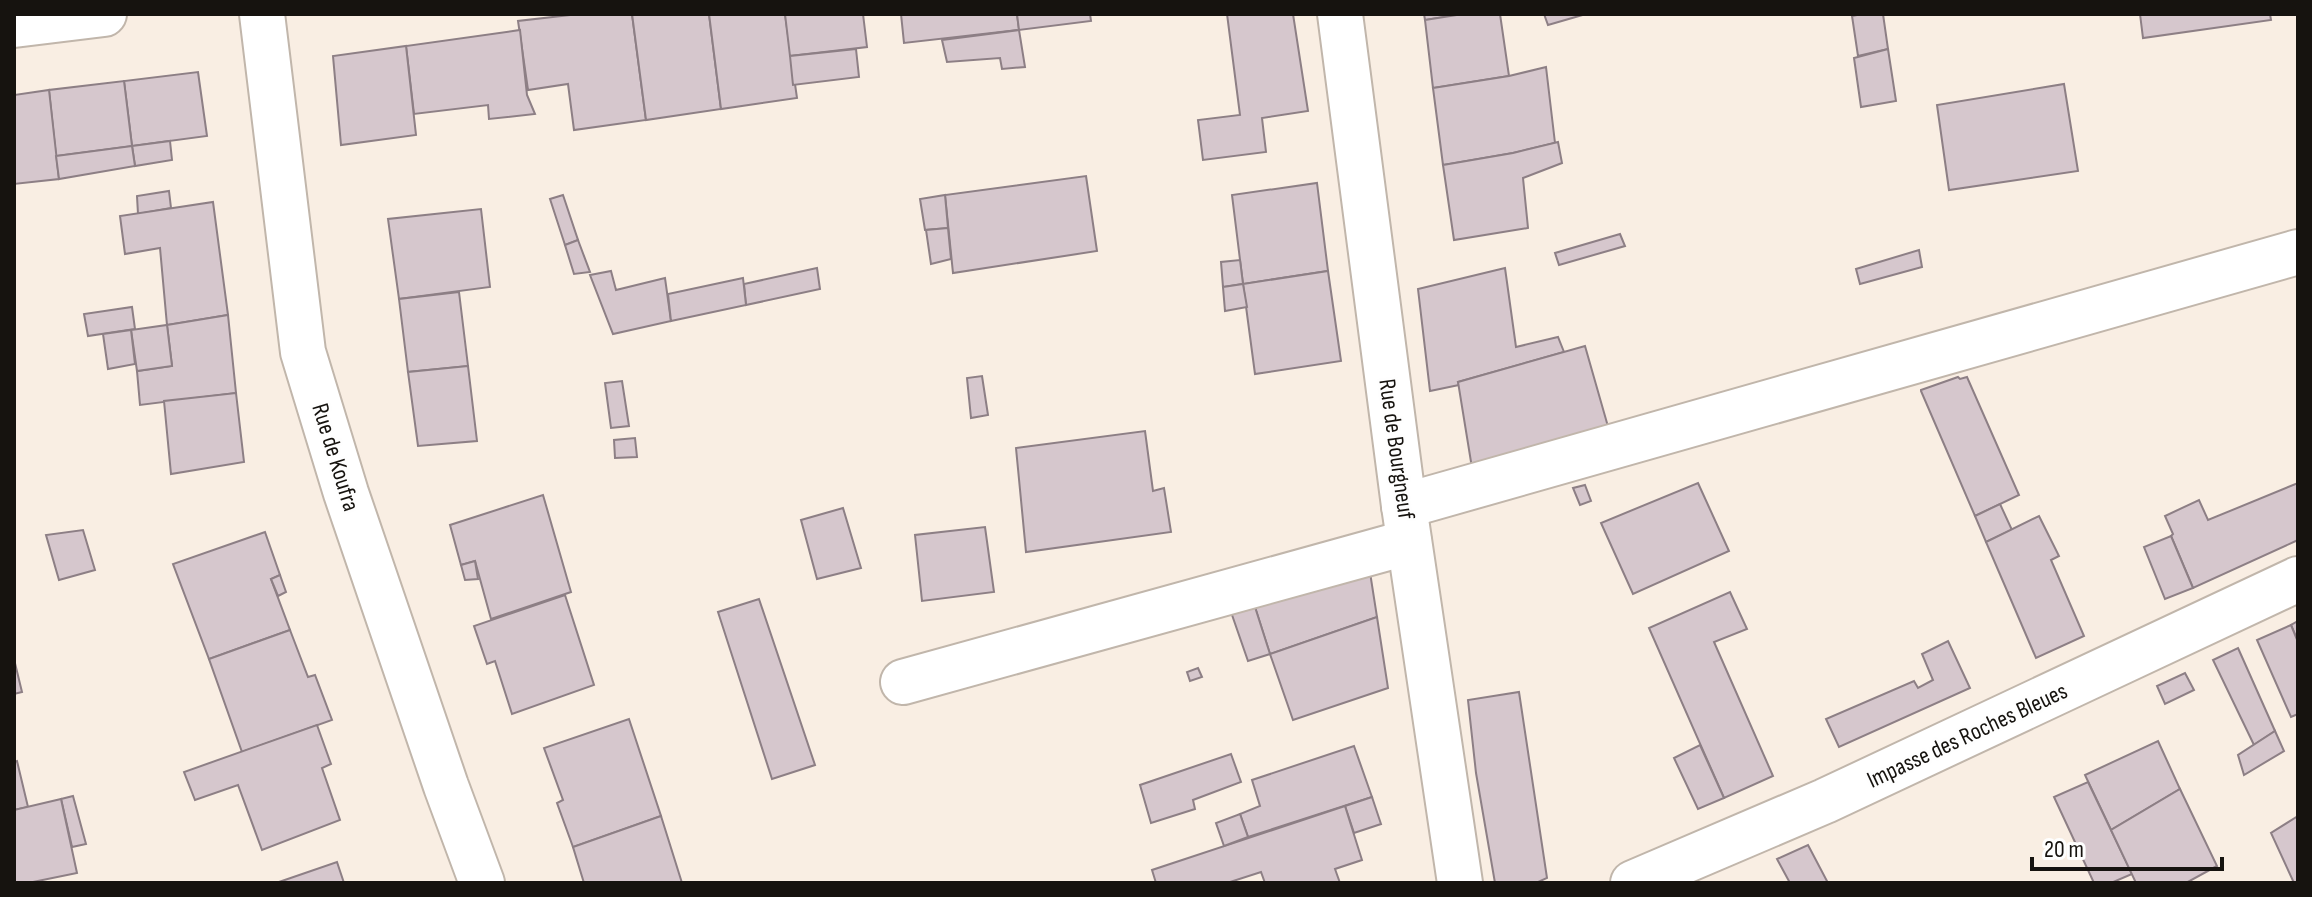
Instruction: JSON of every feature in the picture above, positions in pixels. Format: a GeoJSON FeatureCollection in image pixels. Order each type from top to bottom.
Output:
{"type":"FeatureCollection","features":[{"type":"Feature","properties":{"kind":"street"},"geometry":{"type":"LineString","coordinates":[[14,25],[104,14]]}},
{"type":"Feature","properties":{"kind":"street","name":"Rue de Koufra"},"geometry":{"type":"LineString","coordinates":[[262,14],[303,352],[346,493],[482,883]]}},
{"type":"Feature","properties":{"kind":"street","name":"Rue de Bourgneuf"},"geometry":{"type":"LineString","coordinates":[[1340,14],[1407,524],[1460,883]]}},
{"type":"Feature","properties":{"kind":"street"},"geometry":{"type":"LineString","coordinates":[[903,682],[1407,524],[2298,252]]}},
{"type":"Feature","properties":{"kind":"street","name":"Impasse des Roches Bleues"},"geometry":{"type":"LineString","coordinates":[[1633,883],[1825,801],[2298,579]]}},
{"type":"Feature","properties":{"kind":"building"},"geometry":{"type":"Polygon","coordinates":[[[579,14],[632,14],[646,120],[574,130],[568,84],[528,90],[518,21],[579,14]]]}},
{"type":"Feature","properties":{"kind":"building"},"geometry":{"type":"Polygon","coordinates":[[[632,14],[709,14],[721,109],[646,120],[632,14]]]}},
{"type":"Feature","properties":{"kind":"building"},"geometry":{"type":"Polygon","coordinates":[[[709,14],[785,14],[797,98],[721,109],[709,14]]]}},
{"type":"Feature","properties":{"kind":"building"},"geometry":{"type":"Polygon","coordinates":[[[785,14],[863,14],[867,47],[790,56],[785,14]]]}},
{"type":"Feature","properties":{"kind":"building"},"geometry":{"type":"Polygon","coordinates":[[[901,14],[1017,14],[1019,30],[904,43],[901,14]]]}},
{"type":"Feature","properties":{"kind":"building"},"geometry":{"type":"Polygon","coordinates":[[[1017,14],[1090,14],[1091,21],[1019,30],[1017,14]]]}},
{"type":"Feature","properties":{"kind":"building"},"geometry":{"type":"Polygon","coordinates":[[[1227,14],[1293,14],[1308,111],[1262,118],[1266,152],[1203,160],[1198,120],[1240,115],[1227,14]]]}},
{"type":"Feature","properties":{"kind":"building"},"geometry":{"type":"Polygon","coordinates":[[[1424,14],[1463,14],[1425,20],[1424,14]]]}},
{"type":"Feature","properties":{"kind":"building"},"geometry":{"type":"Polygon","coordinates":[[[1463,14],[1500,14],[1509,76],[1433,88],[1425,20],[1463,14]]]}},
{"type":"Feature","properties":{"kind":"building"},"geometry":{"type":"Polygon","coordinates":[[[1544,14],[1586,14],[1548,25],[1544,14]]]}},
{"type":"Feature","properties":{"kind":"building"},"geometry":{"type":"Polygon","coordinates":[[[1883,14],[1888,49],[1858,56],[1852,16],[1883,14]]]}},
{"type":"Feature","properties":{"kind":"building"},"geometry":{"type":"Polygon","coordinates":[[[2140,14],[2270,14],[2271,20],[2143,38],[2140,14]]]}},
{"type":"Feature","properties":{"kind":"building"},"geometry":{"type":"Polygon","coordinates":[[[520,30],[527,95],[535,114],[489,119],[488,105],[414,114],[406,46],[520,30]]]}},
{"type":"Feature","properties":{"kind":"building"},"geometry":{"type":"Polygon","coordinates":[[[1019,30],[1025,67],[1002,69],[1000,58],[947,62],[942,40],[1019,30]]]}},
{"type":"Feature","properties":{"kind":"building"},"geometry":{"type":"Polygon","coordinates":[[[406,46],[416,135],[341,145],[333,56],[406,46]]]}},
{"type":"Feature","properties":{"kind":"building"},"geometry":{"type":"Polygon","coordinates":[[[856,49],[859,77],[793,85],[790,56],[856,49]]]}},
{"type":"Feature","properties":{"kind":"building"},"geometry":{"type":"Polygon","coordinates":[[[1888,49],[1896,101],[1861,107],[1854,58],[1888,49]]]}},
{"type":"Feature","properties":{"kind":"building"},"geometry":{"type":"Polygon","coordinates":[[[1546,67],[1555,143],[1443,165],[1433,88],[1546,67]]]}},
{"type":"Feature","properties":{"kind":"building"},"geometry":{"type":"Polygon","coordinates":[[[198,72],[207,136],[132,146],[124,81],[198,72]]]}},
{"type":"Feature","properties":{"kind":"building"},"geometry":{"type":"Polygon","coordinates":[[[124,81],[132,146],[56,156],[49,90],[124,81]]]}},
{"type":"Feature","properties":{"kind":"building"},"geometry":{"type":"Polygon","coordinates":[[[2064,84],[2078,171],[1949,190],[1937,105],[2064,84]]]}},
{"type":"Feature","properties":{"kind":"building"},"geometry":{"type":"Polygon","coordinates":[[[49,90],[59,179],[14,184],[14,95],[49,90]]]}},
{"type":"Feature","properties":{"kind":"building"},"geometry":{"type":"Polygon","coordinates":[[[170,141],[172,160],[135,166],[132,146],[170,141]]]}},
{"type":"Feature","properties":{"kind":"building"},"geometry":{"type":"Polygon","coordinates":[[[1558,142],[1562,163],[1523,178],[1528,228],[1454,240],[1443,165],[1558,142]]]}},
{"type":"Feature","properties":{"kind":"building"},"geometry":{"type":"Polygon","coordinates":[[[132,146],[135,166],[59,179],[56,156],[132,146]]]}},
{"type":"Feature","properties":{"kind":"building"},"geometry":{"type":"Polygon","coordinates":[[[1086,176],[1097,251],[953,273],[945,195],[1086,176]]]}},
{"type":"Feature","properties":{"kind":"building"},"geometry":{"type":"Polygon","coordinates":[[[1317,183],[1328,271],[1243,284],[1232,195],[1317,183]]]}},
{"type":"Feature","properties":{"kind":"building"},"geometry":{"type":"Polygon","coordinates":[[[169,191],[171,208],[138,214],[137,196],[169,191]]]}},
{"type":"Feature","properties":{"kind":"building"},"geometry":{"type":"Polygon","coordinates":[[[563,195],[578,240],[565,245],[550,199],[563,195]]]}},
{"type":"Feature","properties":{"kind":"building"},"geometry":{"type":"Polygon","coordinates":[[[945,195],[948,228],[925,230],[920,199],[945,195]]]}},
{"type":"Feature","properties":{"kind":"building"},"geometry":{"type":"Polygon","coordinates":[[[213,202],[228,315],[167,325],[160,248],[125,254],[120,216],[213,202]]]}},
{"type":"Feature","properties":{"kind":"building"},"geometry":{"type":"Polygon","coordinates":[[[481,209],[490,287],[399,299],[388,219],[481,209]]]}},
{"type":"Feature","properties":{"kind":"building"},"geometry":{"type":"Polygon","coordinates":[[[948,228],[951,259],[931,264],[926,230],[948,228]]]}},
{"type":"Feature","properties":{"kind":"building"},"geometry":{"type":"Polygon","coordinates":[[[1620,234],[1625,246],[1559,265],[1555,253],[1620,234]]]}},
{"type":"Feature","properties":{"kind":"building"},"geometry":{"type":"Polygon","coordinates":[[[578,240],[590,272],[574,274],[565,245],[578,240]]]}},
{"type":"Feature","properties":{"kind":"building"},"geometry":{"type":"Polygon","coordinates":[[[1919,250],[1922,267],[1860,284],[1856,269],[1919,250]]]}},
{"type":"Feature","properties":{"kind":"building"},"geometry":{"type":"Polygon","coordinates":[[[1240,260],[1243,284],[1223,287],[1221,262],[1240,260]]]}},
{"type":"Feature","properties":{"kind":"building"},"geometry":{"type":"Polygon","coordinates":[[[817,268],[820,289],[746,305],[744,284],[817,268]]]}},
{"type":"Feature","properties":{"kind":"building"},"geometry":{"type":"Polygon","coordinates":[[[1505,268],[1516,347],[1558,337],[1564,352],[1430,391],[1418,289],[1505,268]]]}},
{"type":"Feature","properties":{"kind":"building"},"geometry":{"type":"Polygon","coordinates":[[[611,271],[616,290],[665,278],[671,321],[613,334],[590,275],[611,271]]]}},
{"type":"Feature","properties":{"kind":"building"},"geometry":{"type":"Polygon","coordinates":[[[1328,271],[1341,361],[1255,374],[1243,284],[1328,271]]]}},
{"type":"Feature","properties":{"kind":"building"},"geometry":{"type":"Polygon","coordinates":[[[743,278],[746,305],[671,321],[668,294],[743,278]]]}},
{"type":"Feature","properties":{"kind":"building"},"geometry":{"type":"Polygon","coordinates":[[[1243,284],[1247,307],[1225,311],[1223,287],[1243,284]]]}},
{"type":"Feature","properties":{"kind":"building"},"geometry":{"type":"Polygon","coordinates":[[[459,292],[468,366],[408,372],[399,299],[459,292]]]}},
{"type":"Feature","properties":{"kind":"building"},"geometry":{"type":"Polygon","coordinates":[[[132,307],[135,329],[88,336],[84,314],[132,307]]]}},
{"type":"Feature","properties":{"kind":"building"},"geometry":{"type":"Polygon","coordinates":[[[228,315],[236,393],[140,405],[137,371],[172,366],[167,325],[228,315]]]}},
{"type":"Feature","properties":{"kind":"building"},"geometry":{"type":"Polygon","coordinates":[[[167,325],[172,366],[137,371],[131,330],[167,325]]]}},
{"type":"Feature","properties":{"kind":"building"},"geometry":{"type":"Polygon","coordinates":[[[131,330],[135,364],[108,369],[103,334],[131,330]]]}},
{"type":"Feature","properties":{"kind":"building"},"geometry":{"type":"Polygon","coordinates":[[[1585,346],[1609,430],[1472,468],[1458,382],[1585,346]]]}},
{"type":"Feature","properties":{"kind":"building"},"geometry":{"type":"Polygon","coordinates":[[[468,366],[477,441],[418,446],[408,372],[468,366]]]}},
{"type":"Feature","properties":{"kind":"building"},"geometry":{"type":"Polygon","coordinates":[[[982,376],[988,415],[971,418],[967,378],[982,376]]]}},
{"type":"Feature","properties":{"kind":"building"},"geometry":{"type":"Polygon","coordinates":[[[1958,377],[1967,377],[2019,495],[1975,516],[1921,391],[1958,377]]]}},
{"type":"Feature","properties":{"kind":"building"},"geometry":{"type":"Polygon","coordinates":[[[622,381],[629,426],[611,428],[605,383],[622,381]]]}},
{"type":"Feature","properties":{"kind":"building"},"geometry":{"type":"Polygon","coordinates":[[[236,393],[244,462],[171,474],[164,401],[236,393]]]}},
{"type":"Feature","properties":{"kind":"building"},"geometry":{"type":"Polygon","coordinates":[[[1145,431],[1153,491],[1164,488],[1171,532],[1026,552],[1016,448],[1145,431]]]}},
{"type":"Feature","properties":{"kind":"building"},"geometry":{"type":"Polygon","coordinates":[[[635,438],[637,457],[615,458],[614,440],[635,438]]]}},
{"type":"Feature","properties":{"kind":"building"},"geometry":{"type":"Polygon","coordinates":[[[1698,483],[1729,551],[1633,594],[1601,523],[1698,483]]]}},
{"type":"Feature","properties":{"kind":"building"},"geometry":{"type":"Polygon","coordinates":[[[2298,483],[2298,540],[2193,588],[2165,516],[2199,500],[2208,520],[2298,483]]]}},
{"type":"Feature","properties":{"kind":"building"},"geometry":{"type":"Polygon","coordinates":[[[1585,485],[1591,501],[1580,505],[1573,488],[1585,485]]]}},
{"type":"Feature","properties":{"kind":"building"},"geometry":{"type":"Polygon","coordinates":[[[543,495],[571,592],[491,619],[475,561],[461,565],[450,525],[543,495]]]}},
{"type":"Feature","properties":{"kind":"building"},"geometry":{"type":"Polygon","coordinates":[[[2000,504],[2012,530],[1986,542],[1975,516],[2000,504]]]}},
{"type":"Feature","properties":{"kind":"building"},"geometry":{"type":"Polygon","coordinates":[[[843,508],[861,568],[817,579],[801,520],[843,508]]]}},
{"type":"Feature","properties":{"kind":"building"},"geometry":{"type":"Polygon","coordinates":[[[2039,516],[2059,556],[2051,560],[2084,636],[2036,658],[1986,542],[2039,516]]]}},
{"type":"Feature","properties":{"kind":"building"},"geometry":{"type":"Polygon","coordinates":[[[985,527],[994,592],[922,601],[915,535],[985,527]]]}},
{"type":"Feature","properties":{"kind":"building"},"geometry":{"type":"Polygon","coordinates":[[[83,530],[95,570],[59,580],[46,535],[83,530]]]}},
{"type":"Feature","properties":{"kind":"building"},"geometry":{"type":"Polygon","coordinates":[[[265,532],[280,575],[271,579],[290,630],[209,659],[173,564],[265,532]]]}},
{"type":"Feature","properties":{"kind":"building"},"geometry":{"type":"Polygon","coordinates":[[[2171,536],[2193,588],[2165,599],[2144,547],[2171,536]]]}},
{"type":"Feature","properties":{"kind":"building"},"geometry":{"type":"Polygon","coordinates":[[[475,561],[478,579],[465,580],[461,565],[475,561]]]}},
{"type":"Feature","properties":{"kind":"building"},"geometry":{"type":"Polygon","coordinates":[[[1369,566],[1377,617],[1270,654],[1255,607],[1369,566]]]}},
{"type":"Feature","properties":{"kind":"building"},"geometry":{"type":"Polygon","coordinates":[[[280,575],[286,592],[278,596],[271,579],[280,575]]]}},
{"type":"Feature","properties":{"kind":"building"},"geometry":{"type":"Polygon","coordinates":[[[1730,592],[1747,629],[1714,642],[1773,776],[1724,798],[1649,628],[1730,592]]]}},
{"type":"Feature","properties":{"kind":"building"},"geometry":{"type":"Polygon","coordinates":[[[565,595],[594,685],[512,714],[495,661],[487,664],[474,626],[565,595]]]}},
{"type":"Feature","properties":{"kind":"building"},"geometry":{"type":"Polygon","coordinates":[[[759,599],[815,765],[772,779],[718,612],[759,599]]]}},
{"type":"Feature","properties":{"kind":"building"},"geometry":{"type":"Polygon","coordinates":[[[1255,607],[1270,654],[1248,661],[1231,612],[1255,607]]]}},
{"type":"Feature","properties":{"kind":"building"},"geometry":{"type":"Polygon","coordinates":[[[1377,617],[1388,688],[1293,720],[1270,654],[1377,617]]]}},
{"type":"Feature","properties":{"kind":"building"},"geometry":{"type":"Polygon","coordinates":[[[2298,621],[2298,642],[2291,625],[2298,621]]]}},
{"type":"Feature","properties":{"kind":"building"},"geometry":{"type":"Polygon","coordinates":[[[2291,625],[2298,642],[2298,714],[2291,717],[2257,640],[2291,625]]]}},
{"type":"Feature","properties":{"kind":"building"},"geometry":{"type":"Polygon","coordinates":[[[290,630],[308,677],[315,675],[332,720],[242,752],[209,659],[290,630]]]}},
{"type":"Feature","properties":{"kind":"building"},"geometry":{"type":"Polygon","coordinates":[[[1948,641],[1970,688],[1839,747],[1826,719],[1914,681],[1918,688],[1933,680],[1922,654],[1948,641]]]}},
{"type":"Feature","properties":{"kind":"building"},"geometry":{"type":"Polygon","coordinates":[[[2238,648],[2275,731],[2254,745],[2213,660],[2238,648]]]}},
{"type":"Feature","properties":{"kind":"building"},"geometry":{"type":"Polygon","coordinates":[[[14,659],[22,692],[14,694],[14,659]]]}},
{"type":"Feature","properties":{"kind":"building"},"geometry":{"type":"Polygon","coordinates":[[[1198,668],[1202,677],[1190,681],[1187,672],[1198,668]]]}},
{"type":"Feature","properties":{"kind":"building"},"geometry":{"type":"Polygon","coordinates":[[[2185,673],[2194,690],[2165,704],[2157,686],[2185,673]]]}},
{"type":"Feature","properties":{"kind":"building"},"geometry":{"type":"Polygon","coordinates":[[[1519,692],[1547,878],[1536,883],[1495,883],[1476,773],[1468,700],[1519,692]]]}},
{"type":"Feature","properties":{"kind":"building"},"geometry":{"type":"Polygon","coordinates":[[[629,719],[661,816],[573,847],[557,803],[563,800],[544,748],[629,719]]]}},
{"type":"Feature","properties":{"kind":"building"},"geometry":{"type":"Polygon","coordinates":[[[317,725],[331,764],[322,768],[340,820],[262,850],[238,785],[195,800],[184,772],[317,725]]]}},
{"type":"Feature","properties":{"kind":"building"},"geometry":{"type":"Polygon","coordinates":[[[2275,731],[2284,751],[2244,775],[2238,755],[2275,731]]]}},
{"type":"Feature","properties":{"kind":"building"},"geometry":{"type":"Polygon","coordinates":[[[2158,741],[2180,789],[2111,830],[2085,775],[2158,741]]]}},
{"type":"Feature","properties":{"kind":"building"},"geometry":{"type":"Polygon","coordinates":[[[1700,745],[1724,798],[1698,809],[1674,758],[1700,745]]]}},
{"type":"Feature","properties":{"kind":"building"},"geometry":{"type":"Polygon","coordinates":[[[1354,746],[1372,797],[1248,837],[1240,814],[1260,806],[1252,780],[1354,746]]]}},
{"type":"Feature","properties":{"kind":"building"},"geometry":{"type":"Polygon","coordinates":[[[1231,754],[1241,782],[1193,800],[1195,809],[1151,823],[1140,785],[1231,754]]]}},
{"type":"Feature","properties":{"kind":"building"},"geometry":{"type":"Polygon","coordinates":[[[17,761],[28,807],[14,810],[14,762],[17,761]]]}},
{"type":"Feature","properties":{"kind":"building"},"geometry":{"type":"Polygon","coordinates":[[[2088,782],[2132,874],[2111,883],[2094,883],[2054,797],[2088,782]]]}},
{"type":"Feature","properties":{"kind":"building"},"geometry":{"type":"Polygon","coordinates":[[[2180,789],[2217,866],[2186,883],[2136,883],[2111,830],[2180,789]]]}},
{"type":"Feature","properties":{"kind":"building"},"geometry":{"type":"Polygon","coordinates":[[[73,796],[86,844],[72,847],[61,799],[73,796]]]}},
{"type":"Feature","properties":{"kind":"building"},"geometry":{"type":"Polygon","coordinates":[[[1372,797],[1381,824],[1354,833],[1345,806],[1372,797]]]}},
{"type":"Feature","properties":{"kind":"building"},"geometry":{"type":"Polygon","coordinates":[[[61,799],[77,873],[14,883],[14,810],[61,799]]]}},
{"type":"Feature","properties":{"kind":"building"},"geometry":{"type":"Polygon","coordinates":[[[1345,806],[1362,860],[1335,869],[1340,883],[1265,883],[1261,872],[1227,883],[1156,883],[1152,870],[1345,806]]]}},
{"type":"Feature","properties":{"kind":"building"},"geometry":{"type":"Polygon","coordinates":[[[1240,814],[1248,837],[1224,846],[1216,823],[1240,814]]]}},
{"type":"Feature","properties":{"kind":"building"},"geometry":{"type":"Polygon","coordinates":[[[661,816],[682,883],[584,883],[573,847],[661,816]]]}},
{"type":"Feature","properties":{"kind":"building"},"geometry":{"type":"Polygon","coordinates":[[[2298,816],[2298,883],[2294,883],[2271,833],[2298,816]]]}},
{"type":"Feature","properties":{"kind":"building"},"geometry":{"type":"Polygon","coordinates":[[[1808,845],[1828,883],[1790,883],[1777,859],[1808,845]]]}},
{"type":"Feature","properties":{"kind":"building"},"geometry":{"type":"Polygon","coordinates":[[[337,862],[344,883],[276,883],[337,862]]]}}]}
